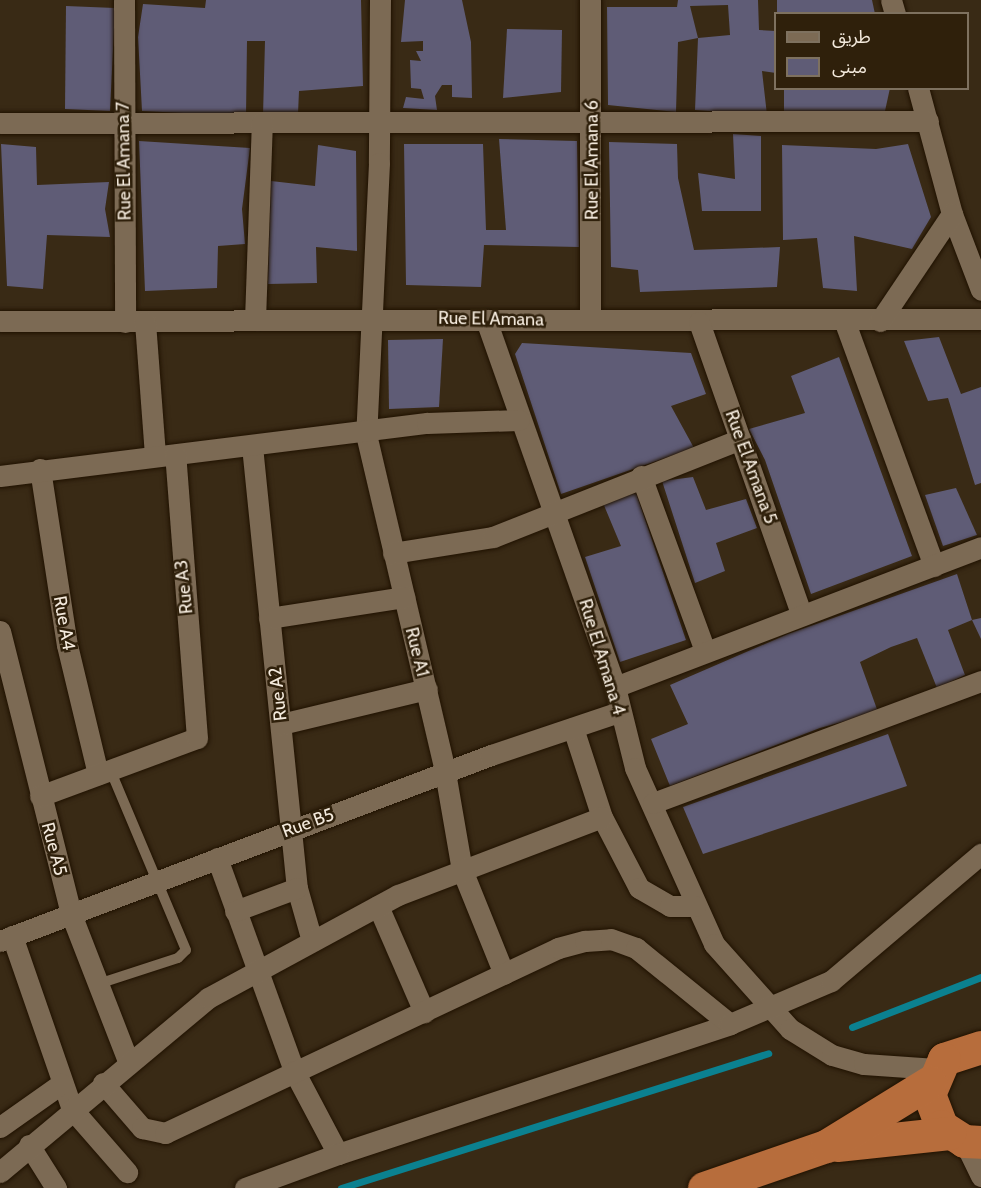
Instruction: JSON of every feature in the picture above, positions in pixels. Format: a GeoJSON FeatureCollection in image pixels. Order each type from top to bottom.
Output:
{"type":"FeatureCollection","features":[{"type":"Feature","properties":{"kind":"highway"},"geometry":{"type":"LineString","coordinates":[[704,1188],[826,1146],[933,1076],[956,1051],[981,1047]]}},
{"type":"Feature","properties":{"kind":"highway"},"geometry":{"type":"LineString","coordinates":[[933,1076],[930,1105],[965,1139]]}},
{"type":"Feature","properties":{"kind":"highway"},"geometry":{"type":"LineString","coordinates":[[826,1146],[965,1139]]}},
{"type":"Feature","properties":{"kind":"street","name":"Rue El Amana 7"},"geometry":{"type":"LineString","coordinates":[[124,0],[123,124],[135,322],[165,455]]}},
{"type":"Feature","properties":{"kind":"street","name":"Rue A1"},"geometry":{"type":"LineString","coordinates":[[380,0],[379,122],[366,434],[427,689],[445,772],[462,870],[504,974]]}},
{"type":"Feature","properties":{"kind":"street","name":"Rue El Amana 6"},"geometry":{"type":"LineString","coordinates":[[590,0],[592,120],[590,320]]}},
{"type":"Feature","properties":{"kind":"street"},"geometry":{"type":"LineString","coordinates":[[919,90],[952,214],[981,290]]}},
{"type":"Feature","properties":{"kind":"street"},"geometry":{"type":"LineString","coordinates":[[0,123],[928,121]]}},
{"type":"Feature","properties":{"kind":"street"},"geometry":{"type":"LineString","coordinates":[[255,320],[262,122]]}},
{"type":"Feature","properties":{"kind":"street"},"geometry":{"type":"LineString","coordinates":[[880,321],[952,214]]}},
{"type":"Feature","properties":{"kind":"street","name":"Rue El Amana"},"geometry":{"type":"LineString","coordinates":[[0,321],[372,319],[699,322],[981,319]]}},
{"type":"Feature","properties":{"kind":"street","name":"Rue El Amana 4"},"geometry":{"type":"LineString","coordinates":[[486,320],[550,510],[615,687],[619,712],[635,768],[653,803],[695,906],[740,979],[773,1009],[790,1029],[832,1055],[864,1064],[933,1076]]}},
{"type":"Feature","properties":{"kind":"street"},"geometry":{"type":"LineString","coordinates":[[844,320],[934,566]]}},
{"type":"Feature","properties":{"kind":"street","name":"Rue El Amana 5"},"geometry":{"type":"LineString","coordinates":[[699,322],[801,613]]}},
{"type":"Feature","properties":{"kind":"street"},"geometry":{"type":"LineString","coordinates":[[0,476],[40,469],[366,434],[427,423],[519,420]]}},
{"type":"Feature","properties":{"kind":"street"},"geometry":{"type":"LineString","coordinates":[[393,553],[494,537],[550,510],[740,439]]}},
{"type":"Feature","properties":{"kind":"street","name":"Rue A2"},"geometry":{"type":"LineString","coordinates":[[252,446],[297,888],[312,941]]}},
{"type":"Feature","properties":{"kind":"street","name":"Rue A3"},"geometry":{"type":"LineString","coordinates":[[104,771],[189,743],[197,738],[200,719],[165,455]]}},
{"type":"Feature","properties":{"kind":"street","name":"Rue A4"},"geometry":{"type":"LineString","coordinates":[[40,469],[67,645],[104,771]]}},
{"type":"Feature","properties":{"kind":"street"},"geometry":{"type":"LineString","coordinates":[[641,476],[705,651]]}},
{"type":"Feature","properties":{"kind":"street"},"geometry":{"type":"LineString","coordinates":[[615,687],[801,613],[981,547]]}},
{"type":"Feature","properties":{"kind":"street"},"geometry":{"type":"LineString","coordinates":[[269,618],[404,597]]}},
{"type":"Feature","properties":{"kind":"street","name":"Rue A5"},"geometry":{"type":"LineString","coordinates":[[0,631],[71,914],[128,1061]]}},
{"type":"Feature","properties":{"kind":"street"},"geometry":{"type":"LineString","coordinates":[[653,803],[981,681]]}},
{"type":"Feature","properties":{"kind":"street"},"geometry":{"type":"LineString","coordinates":[[281,724],[427,689]]}},
{"type":"Feature","properties":{"kind":"street","name":"Rue B5"},"geometry":{"type":"LineString","coordinates":[[6,938],[159,881],[291,828],[619,712]]}},
{"type":"Feature","properties":{"kind":"street"},"geometry":{"type":"LineString","coordinates":[[573,728],[602,817],[639,888],[670,906],[695,906]]}},
{"type":"Feature","properties":{"kind":"street"},"geometry":{"type":"LineString","coordinates":[[40,796],[104,771]]}},
{"type":"Feature","properties":{"kind":"street"},"geometry":{"type":"LineString","coordinates":[[0,1172],[28,1145],[187,1012],[378,906],[462,870],[602,817]]}},
{"type":"Feature","properties":{"kind":"street"},"geometry":{"type":"LineString","coordinates":[[245,1188],[338,1154],[773,1009],[845,971],[981,854]]}},
{"type":"Feature","properties":{"kind":"street"},"geometry":{"type":"LineString","coordinates":[[217,858],[294,1071],[338,1154]]}},
{"type":"Feature","properties":{"kind":"street"},"geometry":{"type":"LineString","coordinates":[[235,911],[297,888]]}},
{"type":"Feature","properties":{"kind":"street"},"geometry":{"type":"LineString","coordinates":[[378,906],[424,1012]]}},
{"type":"Feature","properties":{"kind":"street"},"geometry":{"type":"LineString","coordinates":[[6,938],[72,1109],[127,1172]]}},
{"type":"Feature","properties":{"kind":"street"},"geometry":{"type":"LineString","coordinates":[[103,1083],[142,1128],[156,1134],[424,1012],[558,948],[611,939],[636,948],[730,1024]]}},
{"type":"Feature","properties":{"kind":"street"},"geometry":{"type":"LineString","coordinates":[[0,1127],[61,1084]]}},
{"type":"Feature","properties":{"kind":"street"},"geometry":{"type":"LineString","coordinates":[[965,1139],[981,1176]]}},
{"type":"Feature","properties":{"kind":"street"},"geometry":{"type":"LineString","coordinates":[[28,1145],[56,1188]]}},
{"type":"Feature","properties":{"kind":"lane"},"geometry":{"type":"LineString","coordinates":[[98,984],[178,958],[186,950],[159,881],[104,771]]}},
{"type":"Feature","properties":{"kind":"building"},"geometry":{"type":"Polygon","coordinates":[[[206,0],[361,0],[363,86],[299,91],[298,114],[263,115],[265,41],[247,41],[246,116],[142,111],[138,37],[143,4],[205,8],[206,0]]]}},
{"type":"Feature","properties":{"kind":"building"},"geometry":{"type":"Polygon","coordinates":[[[405,0],[462,0],[471,42],[472,98],[452,97],[452,85],[442,85],[435,96],[437,110],[403,108],[406,97],[424,99],[421,89],[411,88],[410,60],[421,61],[416,51],[423,51],[423,41],[401,42],[405,0]]]}},
{"type":"Feature","properties":{"kind":"building"},"geometry":{"type":"Polygon","coordinates":[[[678,0],[758,0],[759,30],[774,31],[774,73],[762,71],[767,115],[695,110],[698,38],[678,42],[676,112],[608,105],[607,7],[677,7],[678,0]],[[728,5],[690,6],[698,38],[730,35],[728,5]]]}},
{"type":"Feature","properties":{"kind":"building"},"geometry":{"type":"Polygon","coordinates":[[[777,0],[872,0],[875,12],[777,12],[777,0]]]}},
{"type":"Feature","properties":{"kind":"building"},"geometry":{"type":"Polygon","coordinates":[[[66,6],[115,8],[110,111],[65,109],[66,6]]]}},
{"type":"Feature","properties":{"kind":"building"},"geometry":{"type":"Polygon","coordinates":[[[507,29],[562,30],[561,92],[503,98],[507,29]]]}},
{"type":"Feature","properties":{"kind":"building"},"geometry":{"type":"Polygon","coordinates":[[[784,90],[890,90],[885,111],[784,114],[784,90]]]}},
{"type":"Feature","properties":{"kind":"building"},"geometry":{"type":"Polygon","coordinates":[[[733,134],[761,136],[761,211],[702,211],[698,173],[735,179],[733,134]]]}},
{"type":"Feature","properties":{"kind":"building"},"geometry":{"type":"Polygon","coordinates":[[[499,139],[577,141],[579,247],[484,245],[481,287],[406,285],[404,144],[483,144],[486,230],[506,230],[499,139]]]}},
{"type":"Feature","properties":{"kind":"building"},"geometry":{"type":"Polygon","coordinates":[[[139,141],[250,148],[242,209],[245,244],[218,246],[217,288],[145,291],[139,141]]]}},
{"type":"Feature","properties":{"kind":"building"},"geometry":{"type":"Polygon","coordinates":[[[609,142],[677,144],[678,178],[694,250],[780,247],[777,287],[640,292],[638,270],[611,267],[609,142]]]}},
{"type":"Feature","properties":{"kind":"building"},"geometry":{"type":"Polygon","coordinates":[[[1,144],[36,147],[37,185],[109,182],[105,209],[110,237],[47,235],[43,289],[7,286],[1,144]]]}},
{"type":"Feature","properties":{"kind":"building"},"geometry":{"type":"Polygon","coordinates":[[[908,144],[931,217],[912,249],[854,236],[857,291],[823,288],[817,238],[783,240],[782,145],[876,149],[908,144]]]}},
{"type":"Feature","properties":{"kind":"building"},"geometry":{"type":"Polygon","coordinates":[[[318,145],[356,151],[357,251],[316,247],[317,283],[268,284],[271,181],[315,186],[318,145]]]}},
{"type":"Feature","properties":{"kind":"building"},"geometry":{"type":"Polygon","coordinates":[[[939,337],[961,394],[981,387],[981,483],[975,485],[948,398],[928,401],[904,341],[939,337]]]}},
{"type":"Feature","properties":{"kind":"building"},"geometry":{"type":"Polygon","coordinates":[[[443,339],[439,407],[389,409],[388,340],[443,339]]]}},
{"type":"Feature","properties":{"kind":"building"},"geometry":{"type":"Polygon","coordinates":[[[522,343],[691,353],[706,394],[671,406],[694,448],[561,494],[515,354],[522,343]]]}},
{"type":"Feature","properties":{"kind":"building"},"geometry":{"type":"Polygon","coordinates":[[[839,357],[912,556],[811,594],[765,460],[749,429],[805,413],[791,376],[839,357]]]}},
{"type":"Feature","properties":{"kind":"building"},"geometry":{"type":"Polygon","coordinates":[[[693,477],[706,510],[746,499],[757,528],[716,543],[725,571],[695,583],[662,481],[693,477]]]}},
{"type":"Feature","properties":{"kind":"building"},"geometry":{"type":"Polygon","coordinates":[[[956,488],[977,535],[943,546],[925,495],[956,488]]]}},
{"type":"Feature","properties":{"kind":"building"},"geometry":{"type":"Polygon","coordinates":[[[636,493],[686,640],[620,662],[585,557],[621,546],[603,503],[636,493]]]}},
{"type":"Feature","properties":{"kind":"building"},"geometry":{"type":"Polygon","coordinates":[[[957,574],[972,620],[948,630],[965,675],[937,688],[917,638],[891,647],[860,662],[878,712],[820,728],[670,786],[651,739],[688,724],[670,685],[788,634],[957,574]]]}},
{"type":"Feature","properties":{"kind":"building"},"geometry":{"type":"Polygon","coordinates":[[[981,618],[981,639],[972,620],[981,618]]]}},
{"type":"Feature","properties":{"kind":"building"},"geometry":{"type":"Polygon","coordinates":[[[888,734],[907,786],[703,854],[683,807],[888,734]]]}},
{"type":"Feature","properties":{"kind":"waterway"},"geometry":{"type":"LineString","coordinates":[[852,1027],[981,977]]}},
{"type":"Feature","properties":{"kind":"waterway"},"geometry":{"type":"LineString","coordinates":[[341,1188],[768,1053]]}}]}
